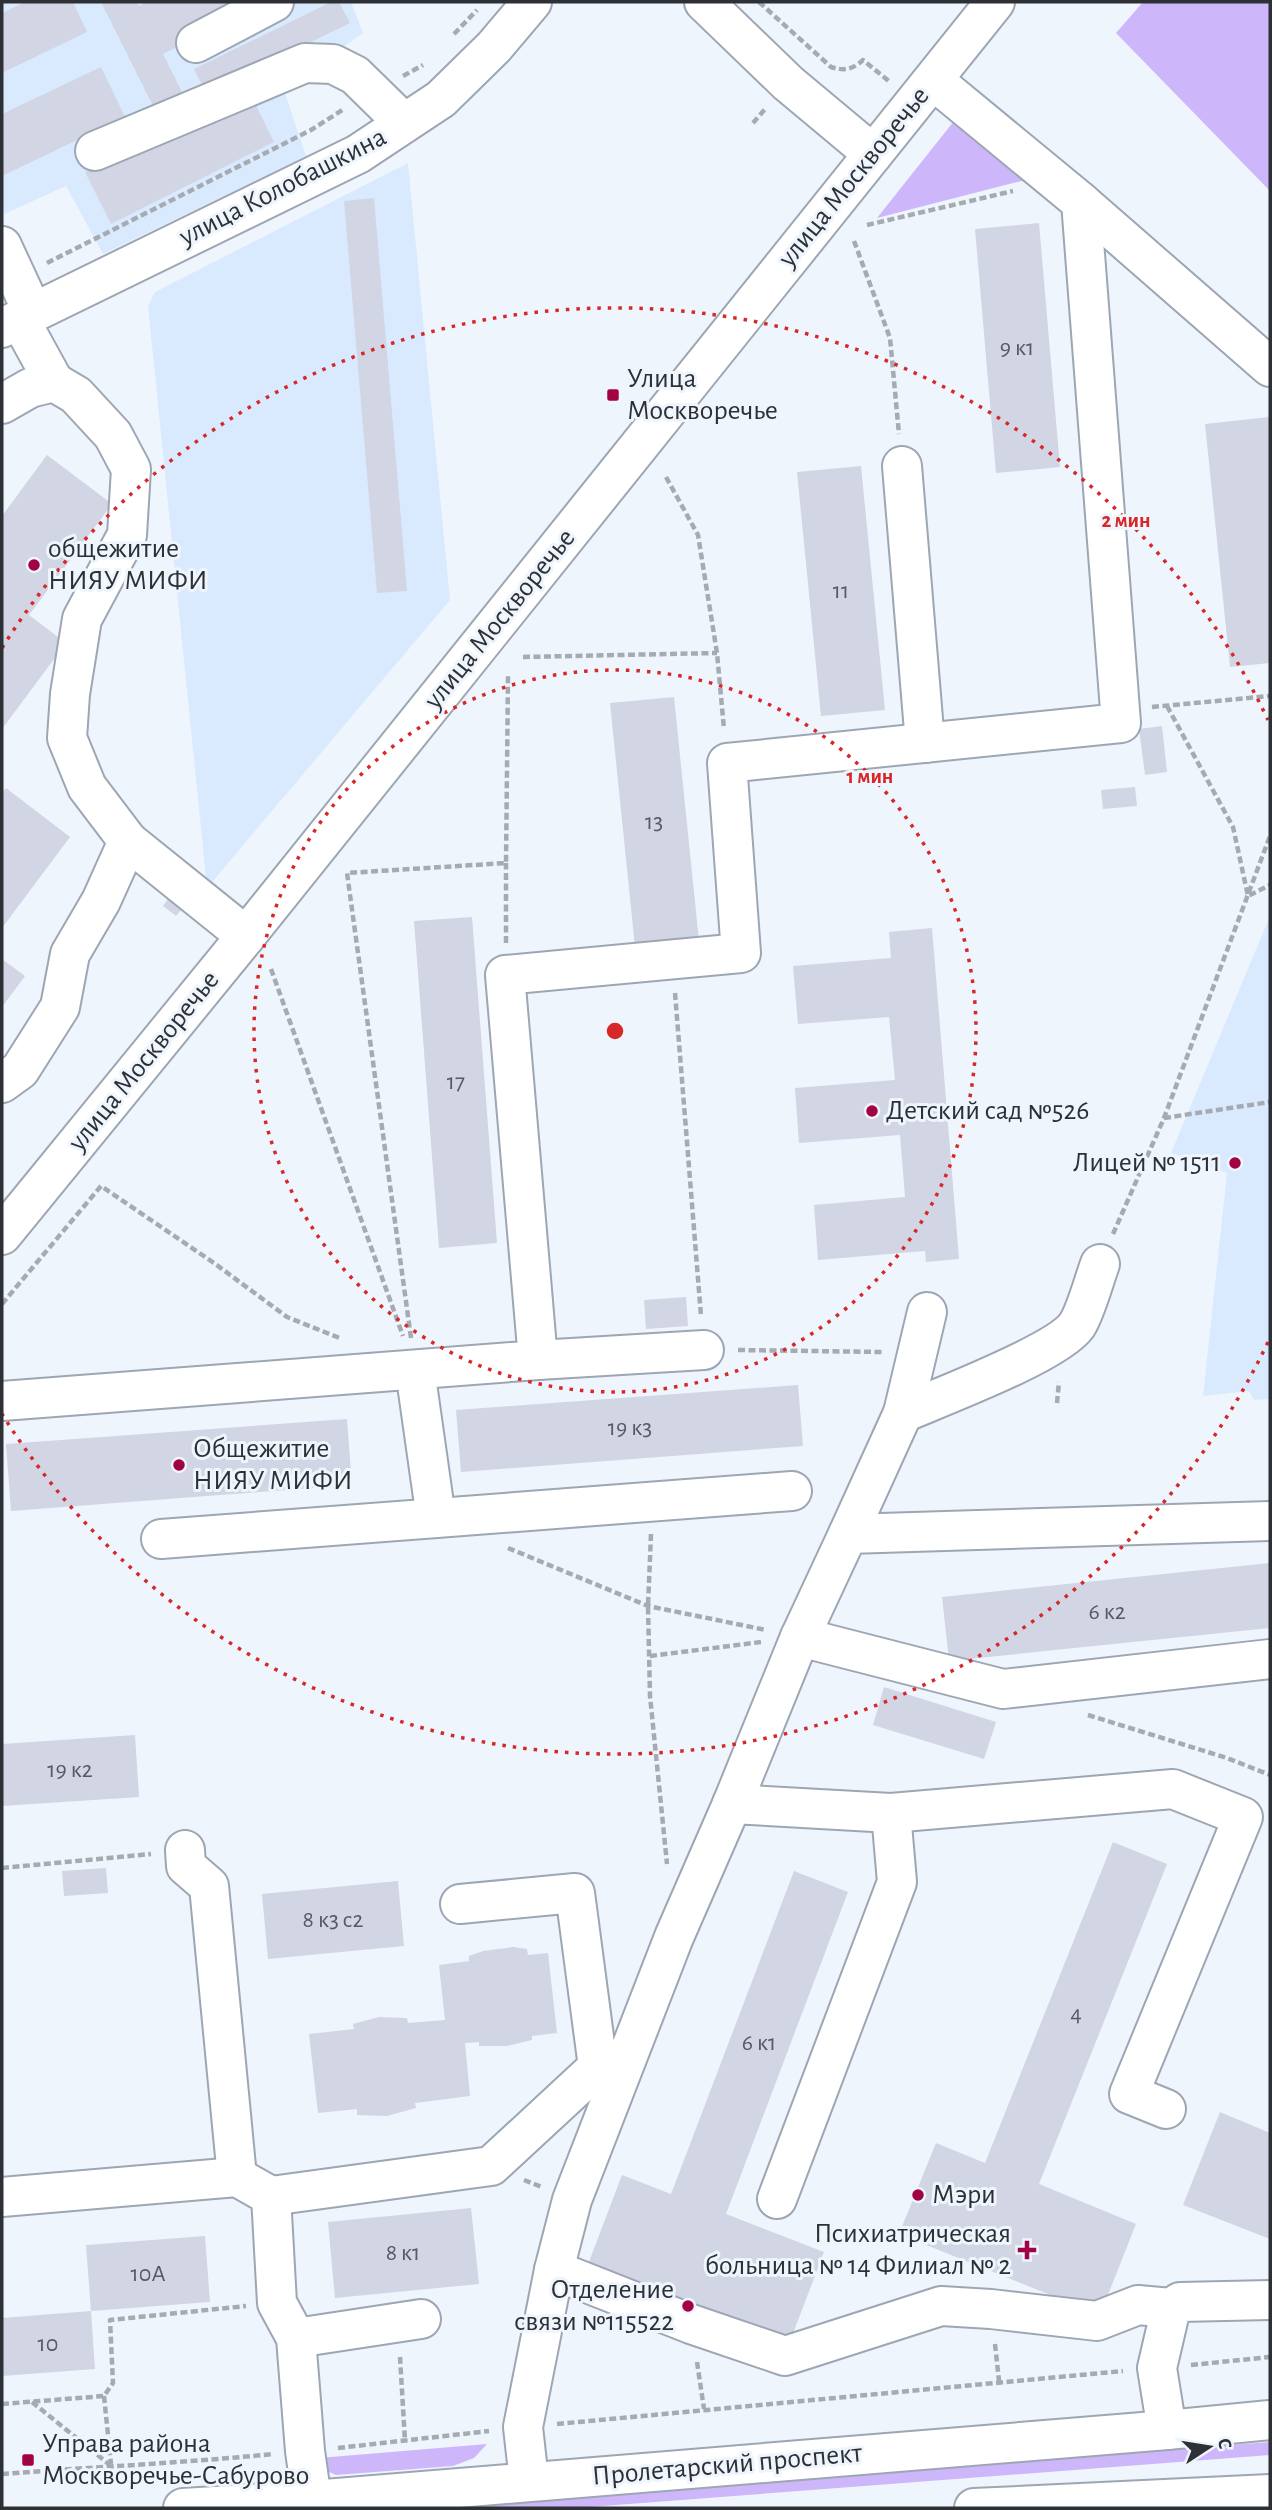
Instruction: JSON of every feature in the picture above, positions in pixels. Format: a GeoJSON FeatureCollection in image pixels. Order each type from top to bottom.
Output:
{"type":"FeatureCollection","features":[{"type":"Feature","properties":{"kind":"main road"},"geometry":{"type":"LineString","coordinates":[[196,43],[274,2]]}},
{"type":"Feature","properties":{"kind":"main road","name":"улица Колобашкина"},"geometry":{"type":"LineString","coordinates":[[18,320],[358,155],[441,99],[494,47],[533,2]]}},
{"type":"Feature","properties":{"kind":"main road"},"geometry":{"type":"LineString","coordinates":[[704,2],[788,83],[873,154]]}},
{"type":"Feature","properties":{"kind":"main road","name":"улица Москворечье"},"geometry":{"type":"LineString","coordinates":[[2,1235],[246,936],[995,2]]}},
{"type":"Feature","properties":{"kind":"main road"},"geometry":{"type":"LineString","coordinates":[[95,151],[305,63],[333,64],[355,75],[404,123]]}},
{"type":"Feature","properties":{"kind":"main road"},"geometry":{"type":"LineString","coordinates":[[933,80],[1068,192],[1270,367]]}},
{"type":"Feature","properties":{"kind":"main road"},"geometry":{"type":"LineString","coordinates":[[538,1360],[505,975],[741,953],[727,763],[1121,723],[1068,192]]}},
{"type":"Feature","properties":{"kind":"main road"},"geometry":{"type":"LineString","coordinates":[[9,262],[18,320],[54,382],[76,395],[113,435],[131,469],[127,536],[82,619],[70,694],[67,738],[87,787],[128,841],[246,936]]}},
{"type":"Feature","properties":{"kind":"main road"},"geometry":{"type":"LineString","coordinates":[[2,404],[30,388],[54,382]]}},
{"type":"Feature","properties":{"kind":"main road"},"geometry":{"type":"LineString","coordinates":[[902,466],[925,743]]}},
{"type":"Feature","properties":{"kind":"main road"},"geometry":{"type":"LineString","coordinates":[[2,1083],[20,1070],[60,1007],[70,954],[101,901],[128,841]]}},
{"type":"Feature","properties":{"kind":"main road"},"geometry":{"type":"LineString","coordinates":[[903,1413],[1040,1352],[1062,1339],[1077,1324],[1100,1264]]}},
{"type":"Feature","properties":{"kind":"main road"},"geometry":{"type":"LineString","coordinates":[[529,2481],[523,2427],[554,2270],[609,2071],[674,1937],[800,1637],[903,1413],[927,1312]]}},
{"type":"Feature","properties":{"kind":"main road"},"geometry":{"type":"LineString","coordinates":[[2,1401],[704,1350]]}},
{"type":"Feature","properties":{"kind":"main road"},"geometry":{"type":"LineString","coordinates":[[415,1370],[436,1518]]}},
{"type":"Feature","properties":{"kind":"main road"},"geometry":{"type":"LineString","coordinates":[[161,1539],[792,1491]]}},
{"type":"Feature","properties":{"kind":"main road"},"geometry":{"type":"LineString","coordinates":[[848,1534],[1270,1521]]}},
{"type":"Feature","properties":{"kind":"main road"},"geometry":{"type":"LineString","coordinates":[[800,1637],[1003,1689],[1270,1659]]}},
{"type":"Feature","properties":{"kind":"main road"},"geometry":{"type":"LineString","coordinates":[[732,1804],[891,1813],[1173,1789],[1242,1816],[1129,2094],[1167,2109]]}},
{"type":"Feature","properties":{"kind":"main road"},"geometry":{"type":"LineString","coordinates":[[777,2199],[897,1882],[891,1813]]}},
{"type":"Feature","properties":{"kind":"main road"},"geometry":{"type":"LineString","coordinates":[[184,1850],[186,1866],[209,1886],[237,2177]]}},
{"type":"Feature","properties":{"kind":"main road"},"geometry":{"type":"LineString","coordinates":[[460,1904],[575,1893],[609,2071]]}},
{"type":"Feature","properties":{"kind":"main road"},"geometry":{"type":"LineString","coordinates":[[2,2197],[237,2177],[271,2196],[491,2166],[609,2071]]}},
{"type":"Feature","properties":{"kind":"main road"},"geometry":{"type":"LineString","coordinates":[[271,2196],[277,2303],[296,2338],[312,2500]]}},
{"type":"Feature","properties":{"kind":"main road"},"geometry":{"type":"LineString","coordinates":[[554,2270],[691,2325],[785,2356],[942,2306],[1097,2321],[1138,2305],[1171,2308],[1180,2302],[1270,2300]]}},
{"type":"Feature","properties":{"kind":"main road"},"geometry":{"type":"LineString","coordinates":[[1167,2430],[1157,2368],[1171,2308]]}},
{"type":"Feature","properties":{"kind":"main road"},"geometry":{"type":"LineString","coordinates":[[296,2338],[410,2321]]}},
{"type":"Feature","properties":{"kind":"main road","name":"Пролетарский проспект"},"geometry":{"type":"LineString","coordinates":[[183,2508],[312,2500],[1270,2420]]}},
{"type":"Feature","properties":{"kind":"main road"},"geometry":{"type":"LineString","coordinates":[[974,2508],[1270,2494]]}},
{"type":"Feature","properties":{"kind":"path"},"geometry":{"type":"LineString","coordinates":[[451,37],[485,2]]}},
{"type":"Feature","properties":{"kind":"path"},"geometry":{"type":"LineString","coordinates":[[759,2],[831,67],[844,71],[863,61]]}},
{"type":"Feature","properties":{"kind":"path"},"geometry":{"type":"LineString","coordinates":[[9,262],[311,130],[372,92],[426,64]]}},
{"type":"Feature","properties":{"kind":"path"},"geometry":{"type":"LineString","coordinates":[[867,225],[1068,192]]}},
{"type":"Feature","properties":{"kind":"path"},"geometry":{"type":"LineString","coordinates":[[854,241],[890,338],[902,466]]}},
{"type":"Feature","properties":{"kind":"path"},"geometry":{"type":"LineString","coordinates":[[666,477],[698,535],[716,653],[727,763]]}},
{"type":"Feature","properties":{"kind":"path"},"geometry":{"type":"LineString","coordinates":[[523,657],[716,653]]}},
{"type":"Feature","properties":{"kind":"path"},"geometry":{"type":"LineString","coordinates":[[505,975],[508,676]]}},
{"type":"Feature","properties":{"kind":"path"},"geometry":{"type":"LineString","coordinates":[[1119,710],[1270,696]]}},
{"type":"Feature","properties":{"kind":"path"},"geometry":{"type":"LineString","coordinates":[[1167,705],[1233,827],[1248,896]]}},
{"type":"Feature","properties":{"kind":"path"},"geometry":{"type":"LineString","coordinates":[[1100,1264],[1164,1118],[1270,836]]}},
{"type":"Feature","properties":{"kind":"path"},"geometry":{"type":"LineString","coordinates":[[415,1370],[347,873],[506,863]]}},
{"type":"Feature","properties":{"kind":"path"},"geometry":{"type":"LineString","coordinates":[[1248,896],[1270,885]]}},
{"type":"Feature","properties":{"kind":"path"},"geometry":{"type":"LineString","coordinates":[[692,958],[674,995],[704,1350],[918,1352]]}},
{"type":"Feature","properties":{"kind":"path"},"geometry":{"type":"LineString","coordinates":[[271,969],[415,1370]]}},
{"type":"Feature","properties":{"kind":"path"},"geometry":{"type":"LineString","coordinates":[[1164,1118],[1270,1102]]}},
{"type":"Feature","properties":{"kind":"path"},"geometry":{"type":"LineString","coordinates":[[2,1304],[101,1186],[214,1263],[286,1317],[351,1343]]}},
{"type":"Feature","properties":{"kind":"path"},"geometry":{"type":"LineString","coordinates":[[653,1502],[648,1606],[650,1696],[667,1870]]}},
{"type":"Feature","properties":{"kind":"path"},"geometry":{"type":"LineString","coordinates":[[499,1544],[648,1606],[800,1637]]}},
{"type":"Feature","properties":{"kind":"path"},"geometry":{"type":"LineString","coordinates":[[650,1656],[800,1637]]}},
{"type":"Feature","properties":{"kind":"path"},"geometry":{"type":"LineString","coordinates":[[1082,1714],[1227,1758],[1270,1775]]}},
{"type":"Feature","properties":{"kind":"path"},"geometry":{"type":"LineString","coordinates":[[2,1868],[184,1850]]}},
{"type":"Feature","properties":{"kind":"path"},"geometry":{"type":"LineString","coordinates":[[491,2166],[572,2200]]}},
{"type":"Feature","properties":{"kind":"path"},"geometry":{"type":"LineString","coordinates":[[111,2465],[103,2396],[113,2383],[110,2320],[277,2303]]}},
{"type":"Feature","properties":{"kind":"path"},"geometry":{"type":"LineString","coordinates":[[405,2441],[410,2321]]}},
{"type":"Feature","properties":{"kind":"path"},"geometry":{"type":"LineString","coordinates":[[691,2325],[704,2409]]}},
{"type":"Feature","properties":{"kind":"path"},"geometry":{"type":"LineString","coordinates":[[2,2474],[111,2465],[167,2464],[704,2409],[1270,2357]]}},
{"type":"Feature","properties":{"kind":"path"},"geometry":{"type":"LineString","coordinates":[[2,2404],[103,2396]]}},
{"type":"Feature","properties":{"kind":"path"},"geometry":{"type":"LineString","coordinates":[[31,2402],[111,2465]]}},
{"type":"Feature","properties":{"kind":"shaded area"},"geometry":{"type":"Polygon","coordinates":[[[2,2],[351,2],[363,33],[284,90],[306,156],[103,254],[66,186],[2,215],[2,2]]]}},
{"type":"Feature","properties":{"kind":"shaded area"},"geometry":{"type":"Polygon","coordinates":[[[1143,2],[1270,2],[1270,191],[1116,33],[1143,2]]]}},
{"type":"Feature","properties":{"kind":"shaded area"},"geometry":{"type":"Polygon","coordinates":[[[958,116],[1037,177],[877,218],[958,116]]]}},
{"type":"Feature","properties":{"kind":"shaded area"},"geometry":{"type":"Polygon","coordinates":[[[408,163],[450,600],[207,888],[148,306],[155,292],[408,163]]]}},
{"type":"Feature","properties":{"kind":"shaded area","name":"Лицей № 1511"},"geometry":{"type":"Polygon","coordinates":[[[1270,916],[1270,1399],[1254,1400],[1249,1391],[1203,1396],[1227,1173],[1171,1153],[1270,916]]]}},
{"type":"Feature","properties":{"kind":"shaded area"},"geometry":{"type":"Polygon","coordinates":[[[1270,2442],[1270,2455],[576,2508],[419,2508],[1270,2442]]]}},
{"type":"Feature","properties":{"kind":"shaded area"},"geometry":{"type":"Polygon","coordinates":[[[487,2444],[474,2458],[453,2466],[336,2475],[327,2471],[319,2458],[487,2444]]]}},
{"type":"Feature","properties":{"kind":"building"},"geometry":{"type":"Polygon","coordinates":[[[25,2],[73,2],[87,32],[2,73],[2,13],[25,2]]]}},
{"type":"Feature","properties":{"kind":"building"},"geometry":{"type":"Polygon","coordinates":[[[101,2],[137,2],[139,6],[147,2],[266,2],[163,54],[188,104],[159,118],[101,2]]]}},
{"type":"Feature","properties":{"kind":"building"},"geometry":{"type":"Polygon","coordinates":[[[331,2],[339,2],[350,23],[206,93],[194,69],[331,2]]]}},
{"type":"Feature","properties":{"kind":"building"},"geometry":{"type":"Polygon","coordinates":[[[101,67],[125,117],[2,176],[2,114],[101,67]]]}},
{"type":"Feature","properties":{"kind":"building"},"geometry":{"type":"Polygon","coordinates":[[[249,91],[274,142],[111,224],[85,172],[249,91]]]}},
{"type":"Feature","properties":{"kind":"building"},"geometry":{"type":"Polygon","coordinates":[[[374,198],[407,591],[377,593],[344,201],[374,198]]]}},
{"type":"Feature","properties":{"kind":"building"},"geometry":{"type":"Polygon","coordinates":[[[1039,223],[1060,467],[996,473],[975,229],[1039,223]]]}},
{"type":"Feature","properties":{"kind":"building"},"geometry":{"type":"Polygon","coordinates":[[[1269,417],[1270,663],[1230,667],[1205,424],[1269,417]]]}},
{"type":"Feature","properties":{"kind":"building","name":"общежитие НИЯУ МИФИ"},"geometry":{"type":"Polygon","coordinates":[[[47,455],[112,504],[29,615],[66,643],[2,729],[2,516],[47,455]]]}},
{"type":"Feature","properties":{"kind":"building"},"geometry":{"type":"Polygon","coordinates":[[[861,466],[885,710],[821,716],[797,472],[861,466]]]}},
{"type":"Feature","properties":{"kind":"building"},"geometry":{"type":"Polygon","coordinates":[[[674,697],[699,941],[635,947],[610,703],[674,697]]]}},
{"type":"Feature","properties":{"kind":"building"},"geometry":{"type":"Polygon","coordinates":[[[1162,726],[1167,772],[1145,775],[1139,729],[1162,726]]]}},
{"type":"Feature","properties":{"kind":"building"},"geometry":{"type":"Polygon","coordinates":[[[1135,787],[1137,806],[1103,809],[1101,790],[1135,787]]]}},
{"type":"Feature","properties":{"kind":"building"},"geometry":{"type":"Polygon","coordinates":[[[6,788],[70,837],[2,928],[2,793],[6,788]]]}},
{"type":"Feature","properties":{"kind":"building"},"geometry":{"type":"Polygon","coordinates":[[[172,893],[186,904],[176,916],[163,906],[172,893]]]}},
{"type":"Feature","properties":{"kind":"building"},"geometry":{"type":"Polygon","coordinates":[[[472,917],[497,1243],[439,1248],[414,921],[472,917]]]}},
{"type":"Feature","properties":{"kind":"building","name":"Детский сад №526"},"geometry":{"type":"Polygon","coordinates":[[[932,928],[959,1259],[926,1262],[925,1251],[818,1260],[814,1205],[905,1197],[900,1135],[799,1143],[795,1088],[895,1080],[889,1017],[798,1024],[793,966],[891,958],[889,932],[932,928]]]}},
{"type":"Feature","properties":{"kind":"building"},"geometry":{"type":"Polygon","coordinates":[[[2,959],[25,976],[2,1007],[2,959]]]}},
{"type":"Feature","properties":{"kind":"building"},"geometry":{"type":"Polygon","coordinates":[[[686,1297],[688,1326],[646,1329],[644,1300],[686,1297]]]}},
{"type":"Feature","properties":{"kind":"building"},"geometry":{"type":"Polygon","coordinates":[[[798,1385],[803,1446],[461,1472],[456,1410],[798,1385]]]}},
{"type":"Feature","properties":{"kind":"building","name":"Общежитие НИЯУ МИФИ"},"geometry":{"type":"Polygon","coordinates":[[[347,1419],[352,1485],[11,1511],[6,1444],[347,1419]]]}},
{"type":"Feature","properties":{"kind":"building"},"geometry":{"type":"Polygon","coordinates":[[[1270,1563],[1270,1628],[949,1661],[942,1597],[1270,1563]]]}},
{"type":"Feature","properties":{"kind":"building"},"geometry":{"type":"Polygon","coordinates":[[[884,1687],[996,1722],[984,1759],[873,1725],[884,1687]]]}},
{"type":"Feature","properties":{"kind":"building"},"geometry":{"type":"Polygon","coordinates":[[[135,1735],[139,1797],[2,1806],[2,1744],[135,1735]]]}},
{"type":"Feature","properties":{"kind":"building"},"geometry":{"type":"Polygon","coordinates":[[[1113,1842],[1167,1864],[1039,2184],[1136,2224],[1100,2315],[899,2234],[936,2143],[985,2163],[1113,1842]]]}},
{"type":"Feature","properties":{"kind":"building"},"geometry":{"type":"Polygon","coordinates":[[[106,1868],[108,1893],[64,1896],[62,1871],[106,1868]]]}},
{"type":"Feature","properties":{"kind":"building"},"geometry":{"type":"Polygon","coordinates":[[[794,1871],[848,1892],[726,2214],[824,2252],[789,2344],[587,2267],[622,2175],[671,2194],[794,1871]]]}},
{"type":"Feature","properties":{"kind":"building"},"geometry":{"type":"Polygon","coordinates":[[[398,1881],[404,1946],[268,1959],[262,1894],[398,1881]]]}},
{"type":"Feature","properties":{"kind":"building"},"geometry":{"type":"Polygon","coordinates":[[[513,1947],[527,1949],[528,1955],[548,1953],[557,2033],[532,2036],[532,2040],[507,2046],[465,2043],[470,2096],[415,2103],[416,2108],[387,2116],[357,2115],[357,2109],[318,2113],[309,2034],[354,2029],[353,2024],[379,2017],[407,2018],[408,2023],[445,2020],[439,1965],[469,1961],[469,1956],[483,1951],[513,1947]]]}},
{"type":"Feature","properties":{"kind":"building"},"geometry":{"type":"Polygon","coordinates":[[[1220,2112],[1270,2133],[1270,2239],[1183,2205],[1220,2112]]]}},
{"type":"Feature","properties":{"kind":"building"},"geometry":{"type":"Polygon","coordinates":[[[471,2208],[479,2284],[335,2298],[328,2222],[471,2208]]]}},
{"type":"Feature","properties":{"kind":"building"},"geometry":{"type":"Polygon","coordinates":[[[205,2236],[210,2302],[91,2311],[86,2245],[205,2236]]]}},
{"type":"Feature","properties":{"kind":"building"},"geometry":{"type":"Polygon","coordinates":[[[91,2311],[95,2369],[2,2376],[2,2318],[91,2311]]]}},
{"type":"Feature","properties":{"kind":"place","name":"Улица Москворечье"},"geometry":{"type":"Point","coordinates":[613,395]}},
{"type":"Feature","properties":{"kind":"place","name":"общежитие НИЯУ МИФИ"},"geometry":{"type":"Point","coordinates":[34,565]}},
{"type":"Feature","properties":{"kind":"place","name":"Детский сад №526"},"geometry":{"type":"Point","coordinates":[872,1111]}},
{"type":"Feature","properties":{"kind":"place","name":"Лицей № 1511"},"geometry":{"type":"Point","coordinates":[1235,1163]}},
{"type":"Feature","properties":{"kind":"place","name":"Общежитие НИЯУ МИФИ"},"geometry":{"type":"Point","coordinates":[179,1465]}},
{"type":"Feature","properties":{"kind":"place","name":"Мэри"},"geometry":{"type":"Point","coordinates":[918,2195]}},
{"type":"Feature","properties":{"kind":"place","name":"Психиатрическая больница № 14 Филиал № 2"},"geometry":{"type":"Point","coordinates":[1027,2250]}},
{"type":"Feature","properties":{"kind":"place","name":"Отделение связи №115522"},"geometry":{"type":"Point","coordinates":[688,2306]}},
{"type":"Feature","properties":{"kind":"place","name":"Управа района Москворечье-Сабурово"},"geometry":{"type":"Point","coordinates":[28,2460]}}]}
